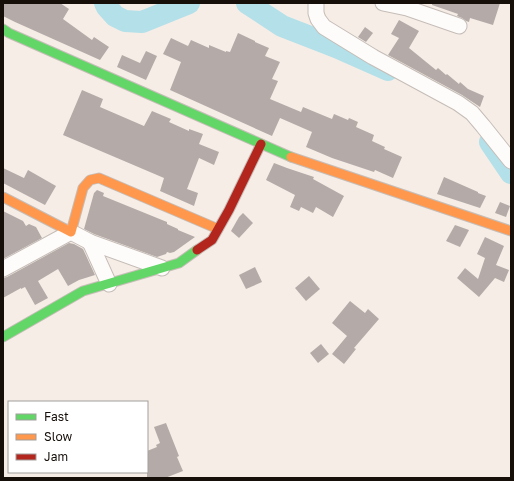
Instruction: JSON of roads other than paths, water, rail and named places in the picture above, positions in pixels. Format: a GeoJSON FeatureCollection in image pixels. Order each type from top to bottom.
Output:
{"type":"FeatureCollection","features":[{"type":"Feature","properties":{"kind":"street"},"geometry":{"type":"LineString","coordinates":[[316,3],[316,13],[324,28],[472,113],[511,161]]}},
{"type":"Feature","properties":{"kind":"street"},"geometry":{"type":"LineString","coordinates":[[383,3],[407,8],[459,26]]}},
{"type":"Feature","properties":{"kind":"street"},"geometry":{"type":"LineString","coordinates":[[3,29],[9,33],[298,160],[511,231]]}},
{"type":"Feature","properties":{"kind":"street"},"geometry":{"type":"LineString","coordinates":[[3,338],[83,291],[179,263],[212,240],[229,210],[261,144]]}},
{"type":"Feature","properties":{"kind":"street"},"geometry":{"type":"LineString","coordinates":[[3,269],[71,232],[83,188],[87,182],[92,179],[99,178],[218,229]]}},
{"type":"Feature","properties":{"kind":"street"},"geometry":{"type":"LineString","coordinates":[[6,202],[90,242],[162,268]]}},
{"type":"Feature","properties":{"kind":"street"},"geometry":{"type":"LineString","coordinates":[[90,242],[109,284]]}},
{"type":"Feature","properties":{"kind":"waterway"},"geometry":{"type":"LineString","coordinates":[[105,3],[115,16],[125,21],[142,22],[189,3]]}},
{"type":"Feature","properties":{"kind":"waterway"},"geometry":{"type":"LineString","coordinates":[[247,3],[282,26],[336,47],[388,70]]}},
{"type":"Feature","properties":{"kind":"waterway"},"geometry":{"type":"LineString","coordinates":[[490,142],[511,173]]}}]}
